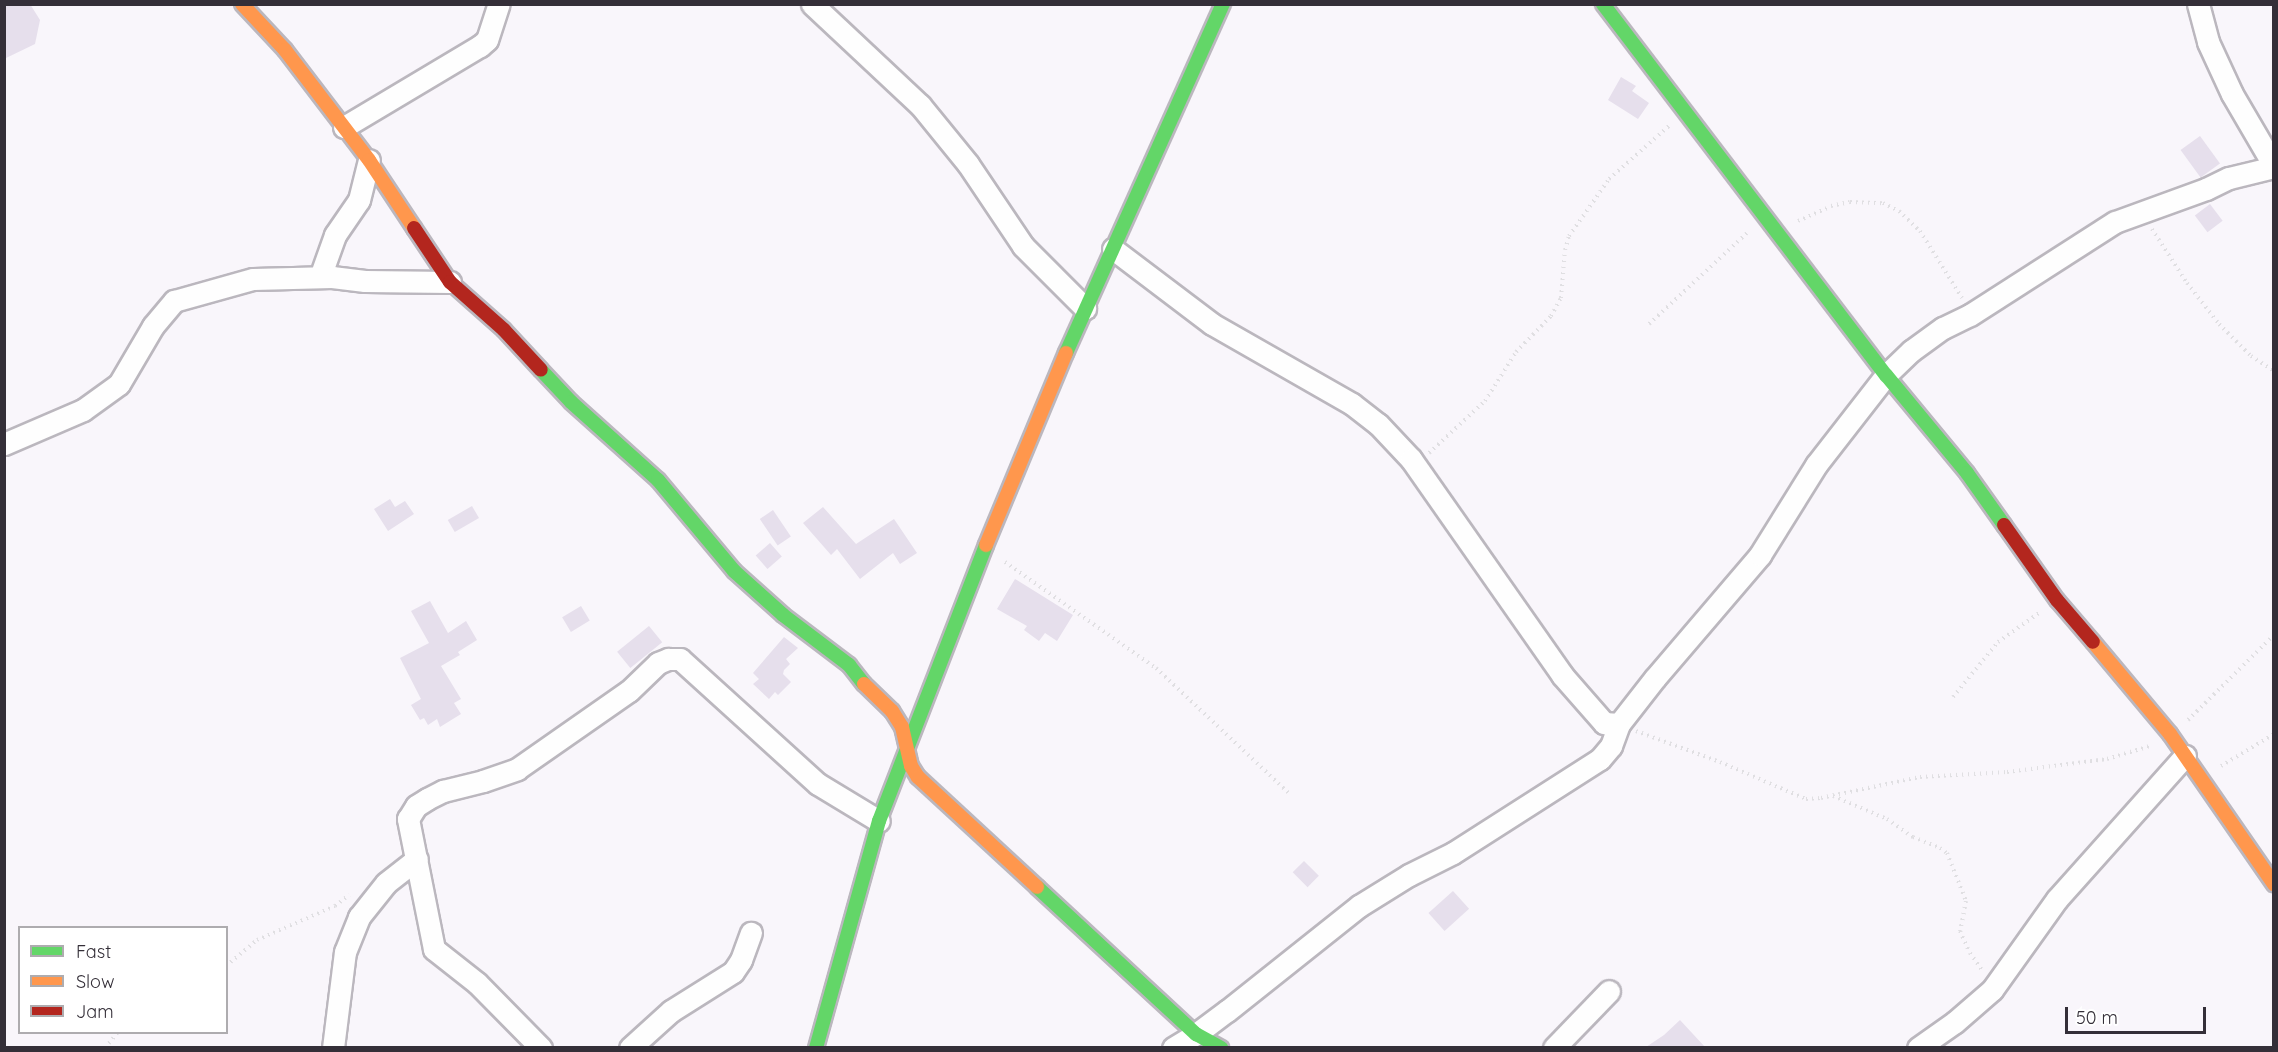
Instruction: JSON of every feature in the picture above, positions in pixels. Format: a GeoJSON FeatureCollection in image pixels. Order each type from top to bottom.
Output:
{"type":"FeatureCollection","features":[{"type":"Feature","properties":{"kind":"street"},"geometry":{"type":"LineString","coordinates":[[242,4],[285,50],[369,160],[450,282],[504,330],[571,402],[658,480],[734,571],[783,615],[849,665],[866,687],[892,711],[902,727],[911,766],[918,777],[946,805],[1006,855],[1196,1034],[1221,1047]]}},
{"type":"Feature","properties":{"kind":"street"},"geometry":{"type":"LineString","coordinates":[[344,127],[488,40],[499,4]]}},
{"type":"Feature","properties":{"kind":"street"},"geometry":{"type":"LineString","coordinates":[[812,4],[920,105],[968,164],[1023,246],[1085,308]]}},
{"type":"Feature","properties":{"kind":"street"},"geometry":{"type":"LineString","coordinates":[[816,1047],[879,821],[985,548],[1085,308],[1222,4]]}},
{"type":"Feature","properties":{"kind":"street"},"geometry":{"type":"LineString","coordinates":[[1603,4],[1886,375],[1967,473],[2057,600],[2170,734],[2274,884]]}},
{"type":"Feature","properties":{"kind":"street"},"geometry":{"type":"LineString","coordinates":[[1173,1047],[1196,1034],[1359,906],[1408,874],[1453,853],[1600,759],[1611,746],[1619,724],[1694,630],[1760,555],[1816,465],[1886,375],[1925,340],[1970,315],[2115,222],[2229,178],[2274,166],[2227,84],[2208,42],[2198,4]]}},
{"type":"Feature","properties":{"kind":"street"},"geometry":{"type":"LineString","coordinates":[[320,277],[335,235],[359,200],[369,160]]}},
{"type":"Feature","properties":{"kind":"street"},"geometry":{"type":"LineString","coordinates":[[1113,249],[1212,324],[1352,404],[1378,424],[1411,459],[1562,675],[1604,723],[1619,724]]}},
{"type":"Feature","properties":{"kind":"street"},"geometry":{"type":"LineString","coordinates":[[4,444],[83,411],[119,384],[162,312],[174,301],[253,279],[320,277],[450,282]]}},
{"type":"Feature","properties":{"kind":"street"},"geometry":{"type":"LineString","coordinates":[[541,1047],[484,990],[434,949],[408,819],[416,806],[443,790],[483,781],[516,769],[620,697],[658,663],[668,659],[680,659],[818,784],[879,821]]}},
{"type":"Feature","properties":{"kind":"street"},"geometry":{"type":"LineString","coordinates":[[1918,1047],[1954,1022],[1992,990],[2057,898],[2185,756]]}},
{"type":"Feature","properties":{"kind":"street"},"geometry":{"type":"LineString","coordinates":[[333,1047],[345,952],[359,917],[386,883],[417,859]]}},
{"type":"Feature","properties":{"kind":"street"},"geometry":{"type":"LineString","coordinates":[[630,1047],[671,1011],[733,972],[741,960],[751,933]]}},
{"type":"Feature","properties":{"kind":"street"},"geometry":{"type":"LineString","coordinates":[[1554,1047],[1610,991]]}},
{"type":"Feature","properties":{"kind":"path"},"geometry":{"type":"LineString","coordinates":[[1411,459],[1432,452],[1485,401],[1516,352],[1551,316],[1561,298],[1565,250],[1569,236],[1609,179],[1686,111]]}},
{"type":"Feature","properties":{"kind":"path"},"geometry":{"type":"LineString","coordinates":[[1777,232],[1831,206],[1850,202],[1883,203],[1899,211],[1920,231],[1953,281],[1970,315]]}},
{"type":"Feature","properties":{"kind":"path"},"geometry":{"type":"LineString","coordinates":[[2142,213],[2187,283],[2219,324],[2251,356],[2274,370]]}},
{"type":"Feature","properties":{"kind":"path"},"geometry":{"type":"LineString","coordinates":[[1649,324],[1764,217]]}},
{"type":"Feature","properties":{"kind":"path"},"geometry":{"type":"LineString","coordinates":[[985,548],[1156,668],[1291,795]]}},
{"type":"Feature","properties":{"kind":"path"},"geometry":{"type":"LineString","coordinates":[[1953,697],[1998,642],[2057,600]]}},
{"type":"Feature","properties":{"kind":"path"},"geometry":{"type":"LineString","coordinates":[[1619,724],[1720,762],[1806,799],[1920,777],[2007,772],[2107,759],[2150,746],[2170,734],[2198,712],[2274,635]]}},
{"type":"Feature","properties":{"kind":"path"},"geometry":{"type":"LineString","coordinates":[[2202,777],[2274,734]]}},
{"type":"Feature","properties":{"kind":"path"},"geometry":{"type":"LineString","coordinates":[[1831,796],[1887,819],[1913,837],[1947,853],[1966,901],[1960,931],[1970,953],[1987,976],[1992,990]]}},
{"type":"Feature","properties":{"kind":"path"},"geometry":{"type":"LineString","coordinates":[[228,964],[257,940],[335,906],[351,894]]}},
{"type":"Feature","properties":{"kind":"path"},"geometry":{"type":"LineString","coordinates":[[105,1047],[116,1034]]}},
{"type":"Feature","properties":{"kind":"building"},"geometry":{"type":"Polygon","coordinates":[[[4,4],[30,4],[40,20],[35,44],[4,59],[4,4]]]}},
{"type":"Feature","properties":{"kind":"building"},"geometry":{"type":"Polygon","coordinates":[[[1621,77],[1636,86],[1632,91],[1649,103],[1638,119],[1608,100],[1621,77]]]}},
{"type":"Feature","properties":{"kind":"building"},"geometry":{"type":"Polygon","coordinates":[[[2200,136],[2220,164],[2201,178],[2181,150],[2200,136]]]}},
{"type":"Feature","properties":{"kind":"building"},"geometry":{"type":"Polygon","coordinates":[[[2210,204],[2223,221],[2207,232],[2195,215],[2210,204]]]}},
{"type":"Feature","properties":{"kind":"building"},"geometry":{"type":"Polygon","coordinates":[[[390,499],[395,507],[405,501],[414,514],[388,531],[374,509],[390,499]]]}},
{"type":"Feature","properties":{"kind":"building"},"geometry":{"type":"Polygon","coordinates":[[[472,506],[479,518],[455,532],[448,520],[472,506]]]}},
{"type":"Feature","properties":{"kind":"building"},"geometry":{"type":"Polygon","coordinates":[[[823,507],[856,544],[894,519],[917,553],[900,564],[893,553],[860,579],[837,549],[831,555],[803,523],[823,507]]]}},
{"type":"Feature","properties":{"kind":"building"},"geometry":{"type":"Polygon","coordinates":[[[773,510],[791,537],[778,545],[760,519],[773,510]]]}},
{"type":"Feature","properties":{"kind":"building"},"geometry":{"type":"Polygon","coordinates":[[[770,543],[782,557],[767,569],[756,555],[770,543]]]}},
{"type":"Feature","properties":{"kind":"building"},"geometry":{"type":"Polygon","coordinates":[[[1015,579],[1073,615],[1057,641],[1045,633],[1039,641],[1024,630],[1027,626],[997,609],[1015,579]]]}},
{"type":"Feature","properties":{"kind":"building"},"geometry":{"type":"Polygon","coordinates":[[[430,601],[448,633],[466,621],[477,640],[458,652],[460,655],[441,666],[461,699],[454,703],[461,714],[440,727],[437,719],[428,725],[424,718],[420,720],[411,705],[421,699],[400,658],[429,643],[411,611],[430,601]]]}},
{"type":"Feature","properties":{"kind":"building"},"geometry":{"type":"Polygon","coordinates":[[[581,606],[590,621],[571,632],[562,617],[581,606]]]}},
{"type":"Feature","properties":{"kind":"building"},"geometry":{"type":"Polygon","coordinates":[[[649,626],[662,642],[630,668],[617,652],[649,626]]]}},
{"type":"Feature","properties":{"kind":"building"},"geometry":{"type":"Polygon","coordinates":[[[784,637],[798,648],[786,659],[790,664],[783,674],[791,682],[778,695],[775,692],[769,699],[753,684],[759,679],[753,673],[784,637]]]}},
{"type":"Feature","properties":{"kind":"building"},"geometry":{"type":"Polygon","coordinates":[[[1304,861],[1319,876],[1308,887],[1293,872],[1304,861]]]}},
{"type":"Feature","properties":{"kind":"building"},"geometry":{"type":"Polygon","coordinates":[[[1453,891],[1469,909],[1445,931],[1428,913],[1453,891]]]}},
{"type":"Feature","properties":{"kind":"building"},"geometry":{"type":"Polygon","coordinates":[[[1680,1020],[1705,1047],[1646,1047],[1664,1035],[1680,1020]]]}},
{"type":"Feature","properties":{"kind":"traffic: fast"},"geometry":{"type":"LineString","coordinates":[[1066,353],[1223,4]]}},
{"type":"Feature","properties":{"kind":"traffic: fast"},"geometry":{"type":"LineString","coordinates":[[1603,4],[1886,375],[1967,473],[2004,525]]}},
{"type":"Feature","properties":{"kind":"traffic: fast"},"geometry":{"type":"LineString","coordinates":[[541,370],[571,402],[658,480],[734,571],[783,615],[849,665],[864,684]]}},
{"type":"Feature","properties":{"kind":"traffic: fast"},"geometry":{"type":"LineString","coordinates":[[816,1048],[879,821],[986,545]]}},
{"type":"Feature","properties":{"kind":"traffic: fast"},"geometry":{"type":"LineString","coordinates":[[1037,887],[1196,1034],[1221,1048]]}},
{"type":"Feature","properties":{"kind":"traffic: slow"},"geometry":{"type":"LineString","coordinates":[[242,4],[285,50],[369,160],[414,228]]}},
{"type":"Feature","properties":{"kind":"traffic: slow"},"geometry":{"type":"LineString","coordinates":[[986,545],[1066,353]]}},
{"type":"Feature","properties":{"kind":"traffic: slow"},"geometry":{"type":"LineString","coordinates":[[2093,642],[2170,734],[2274,884]]}},
{"type":"Feature","properties":{"kind":"traffic: slow"},"geometry":{"type":"LineString","coordinates":[[864,684],[892,711],[902,727],[911,766],[918,777],[1037,887]]}},
{"type":"Feature","properties":{"kind":"traffic: jam"},"geometry":{"type":"LineString","coordinates":[[414,228],[450,282],[504,330],[541,370]]}},
{"type":"Feature","properties":{"kind":"traffic: jam"},"geometry":{"type":"LineString","coordinates":[[2004,525],[2057,600],[2093,642]]}}]}
